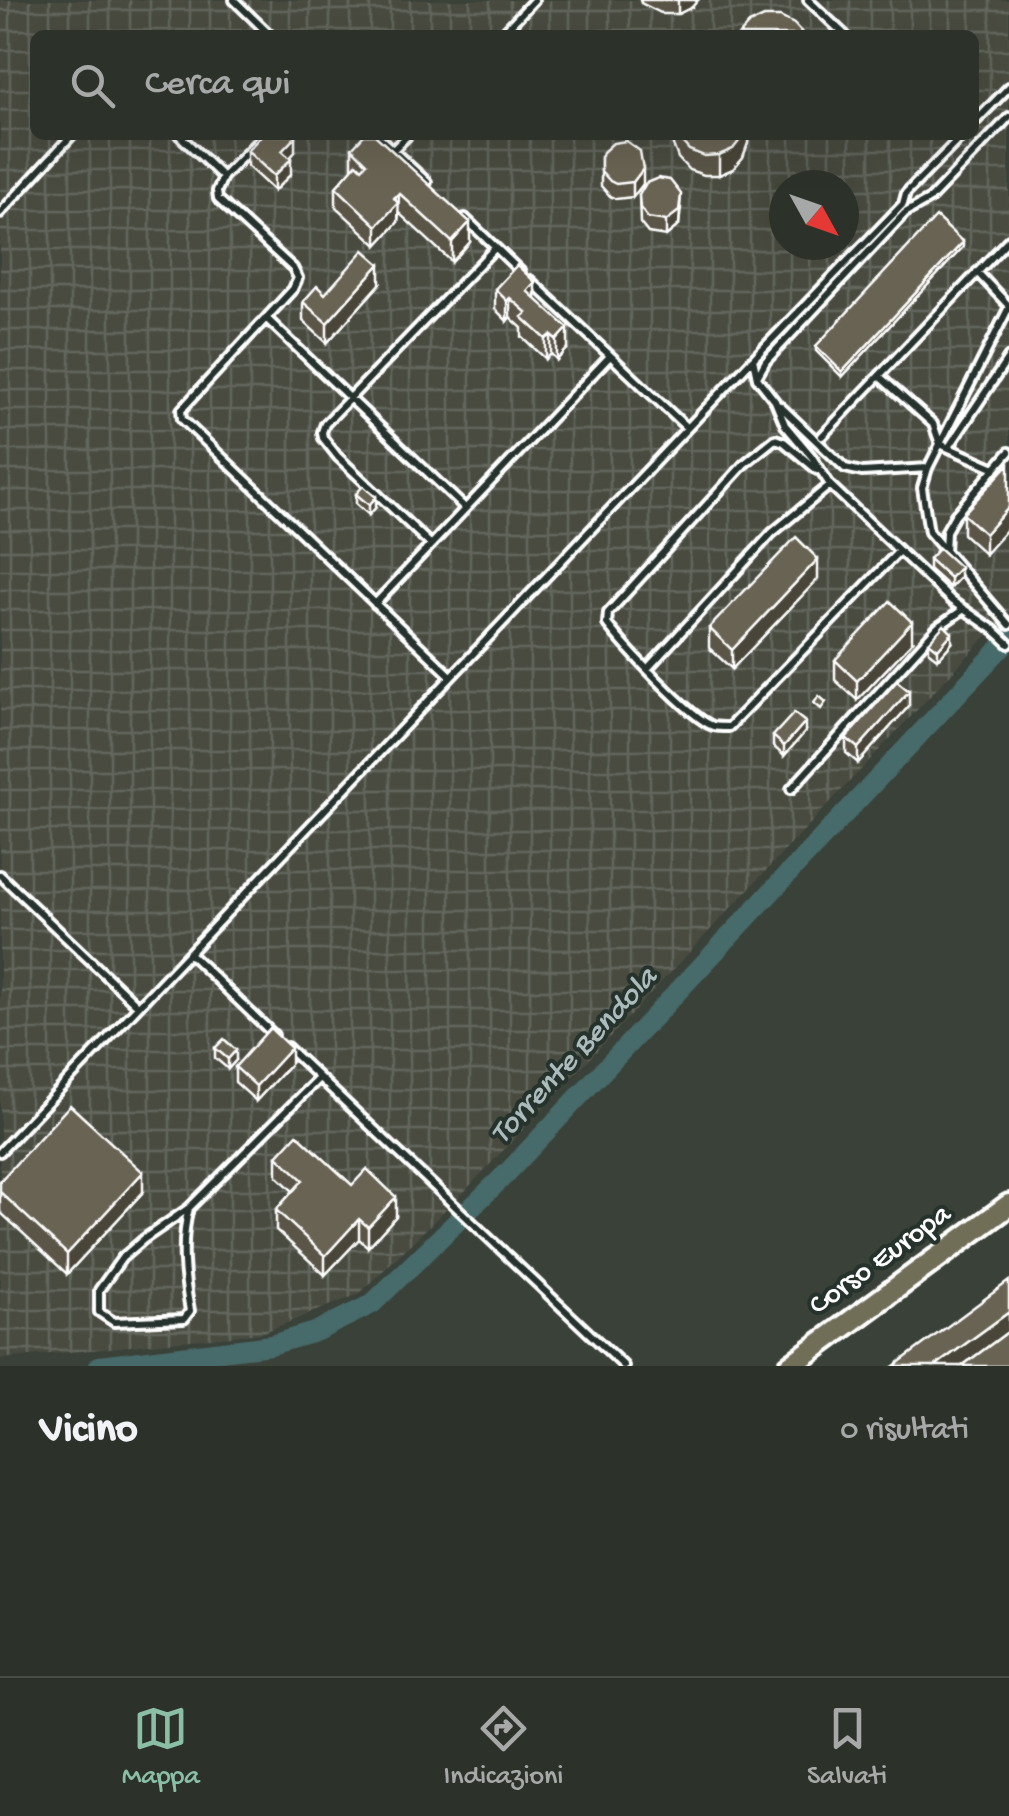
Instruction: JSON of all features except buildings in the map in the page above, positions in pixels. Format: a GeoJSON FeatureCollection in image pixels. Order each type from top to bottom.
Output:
{"type":"FeatureCollection","features":[{"type":"Feature","properties":{"kind":"main road","name":"Corso Europa"},"geometry":{"type":"LineString","coordinates":[[790,1366],[1009,1204]]}},
{"type":"Feature","properties":{"kind":"lane"},"geometry":{"type":"LineString","coordinates":[[234,0],[265,30]]}},
{"type":"Feature","properties":{"kind":"lane"},"geometry":{"type":"LineString","coordinates":[[506,30],[534,0]]}},
{"type":"Feature","properties":{"kind":"lane"},"geometry":{"type":"LineString","coordinates":[[808,0],[840,30]]}},
{"type":"Feature","properties":{"kind":"lane"},"geometry":{"type":"LineString","coordinates":[[979,118],[1009,86]]}},
{"type":"Feature","properties":{"kind":"lane"},"geometry":{"type":"LineString","coordinates":[[757,378],[766,361],[905,213],[930,200],[1009,117]]}},
{"type":"Feature","properties":{"kind":"lane"},"geometry":{"type":"LineString","coordinates":[[0,213],[67,140]]}},
{"type":"Feature","properties":{"kind":"lane"},"geometry":{"type":"LineString","coordinates":[[184,140],[222,177]]}},
{"type":"Feature","properties":{"kind":"lane"},"geometry":{"type":"LineString","coordinates":[[259,140],[222,177],[218,198],[293,268],[298,278],[293,289],[181,410],[182,418],[450,675]]}},
{"type":"Feature","properties":{"kind":"lane"},"geometry":{"type":"LineString","coordinates":[[382,140],[432,187]]}},
{"type":"Feature","properties":{"kind":"lane"},"geometry":{"type":"LineString","coordinates":[[393,150],[403,140]]}},
{"type":"Feature","properties":{"kind":"lane"},"geometry":{"type":"LineString","coordinates":[[0,1152],[450,675],[903,204],[906,193],[954,140]]}},
{"type":"Feature","properties":{"kind":"lane"},"geometry":{"type":"LineString","coordinates":[[457,211],[687,428]]}},
{"type":"Feature","properties":{"kind":"lane"},"geometry":{"type":"LineString","coordinates":[[822,436],[1009,239]]}},
{"type":"Feature","properties":{"kind":"lane"},"geometry":{"type":"LineString","coordinates":[[430,544],[338,457],[322,432],[496,248]]}},
{"type":"Feature","properties":{"kind":"lane"},"geometry":{"type":"LineString","coordinates":[[977,272],[1009,307],[928,468],[922,488],[929,532],[1009,625]]}},
{"type":"Feature","properties":{"kind":"lane"},"geometry":{"type":"LineString","coordinates":[[266,318],[465,508]]}},
{"type":"Feature","properties":{"kind":"lane"},"geometry":{"type":"LineString","coordinates":[[375,604],[610,356]]}},
{"type":"Feature","properties":{"kind":"lane"},"geometry":{"type":"LineString","coordinates":[[752,358],[757,378],[775,401],[845,468],[862,472],[928,468]]}},
{"type":"Feature","properties":{"kind":"lane"},"geometry":{"type":"LineString","coordinates":[[950,448],[1009,358]]}},
{"type":"Feature","properties":{"kind":"lane"},"geometry":{"type":"LineString","coordinates":[[878,376],[933,424],[940,444],[995,468]]}},
{"type":"Feature","properties":{"kind":"lane"},"geometry":{"type":"LineString","coordinates":[[775,401],[785,425],[812,457],[819,472]]}},
{"type":"Feature","properties":{"kind":"lane"},"geometry":{"type":"LineString","coordinates":[[898,551],[730,726],[715,727],[689,710],[606,624],[608,613],[744,464],[776,440],[784,442],[819,472],[898,551],[1009,644]]}},
{"type":"Feature","properties":{"kind":"lane"},"geometry":{"type":"LineString","coordinates":[[945,553],[946,532],[955,514],[1009,453]]}},
{"type":"Feature","properties":{"kind":"lane"},"geometry":{"type":"LineString","coordinates":[[648,668],[772,534],[830,485]]}},
{"type":"Feature","properties":{"kind":"lane"},"geometry":{"type":"LineString","coordinates":[[791,789],[938,628],[964,610]]}},
{"type":"Feature","properties":{"kind":"lane"},"geometry":{"type":"LineString","coordinates":[[0,875],[138,1006]]}},
{"type":"Feature","properties":{"kind":"lane"},"geometry":{"type":"LineString","coordinates":[[189,953],[624,1366]]}},
{"type":"Feature","properties":{"kind":"lane"},"geometry":{"type":"LineString","coordinates":[[189,1208],[183,1231],[190,1311],[184,1319],[114,1322],[99,1312],[99,1290],[122,1258],[189,1208],[319,1078]]}},
{"type":"Feature","properties":{"kind":"shaded area"},"geometry":{"type":"Polygon","coordinates":[[[0,0],[1009,0],[1009,612],[466,1190],[359,1294],[262,1333],[0,1359],[0,0]]]}},
{"type":"Feature","properties":{"kind":"waterway","name":"Torrente Bendola"},"geometry":{"type":"LineString","coordinates":[[99,1366],[271,1345],[315,1332],[372,1304],[508,1172],[1009,639]]}}]}
